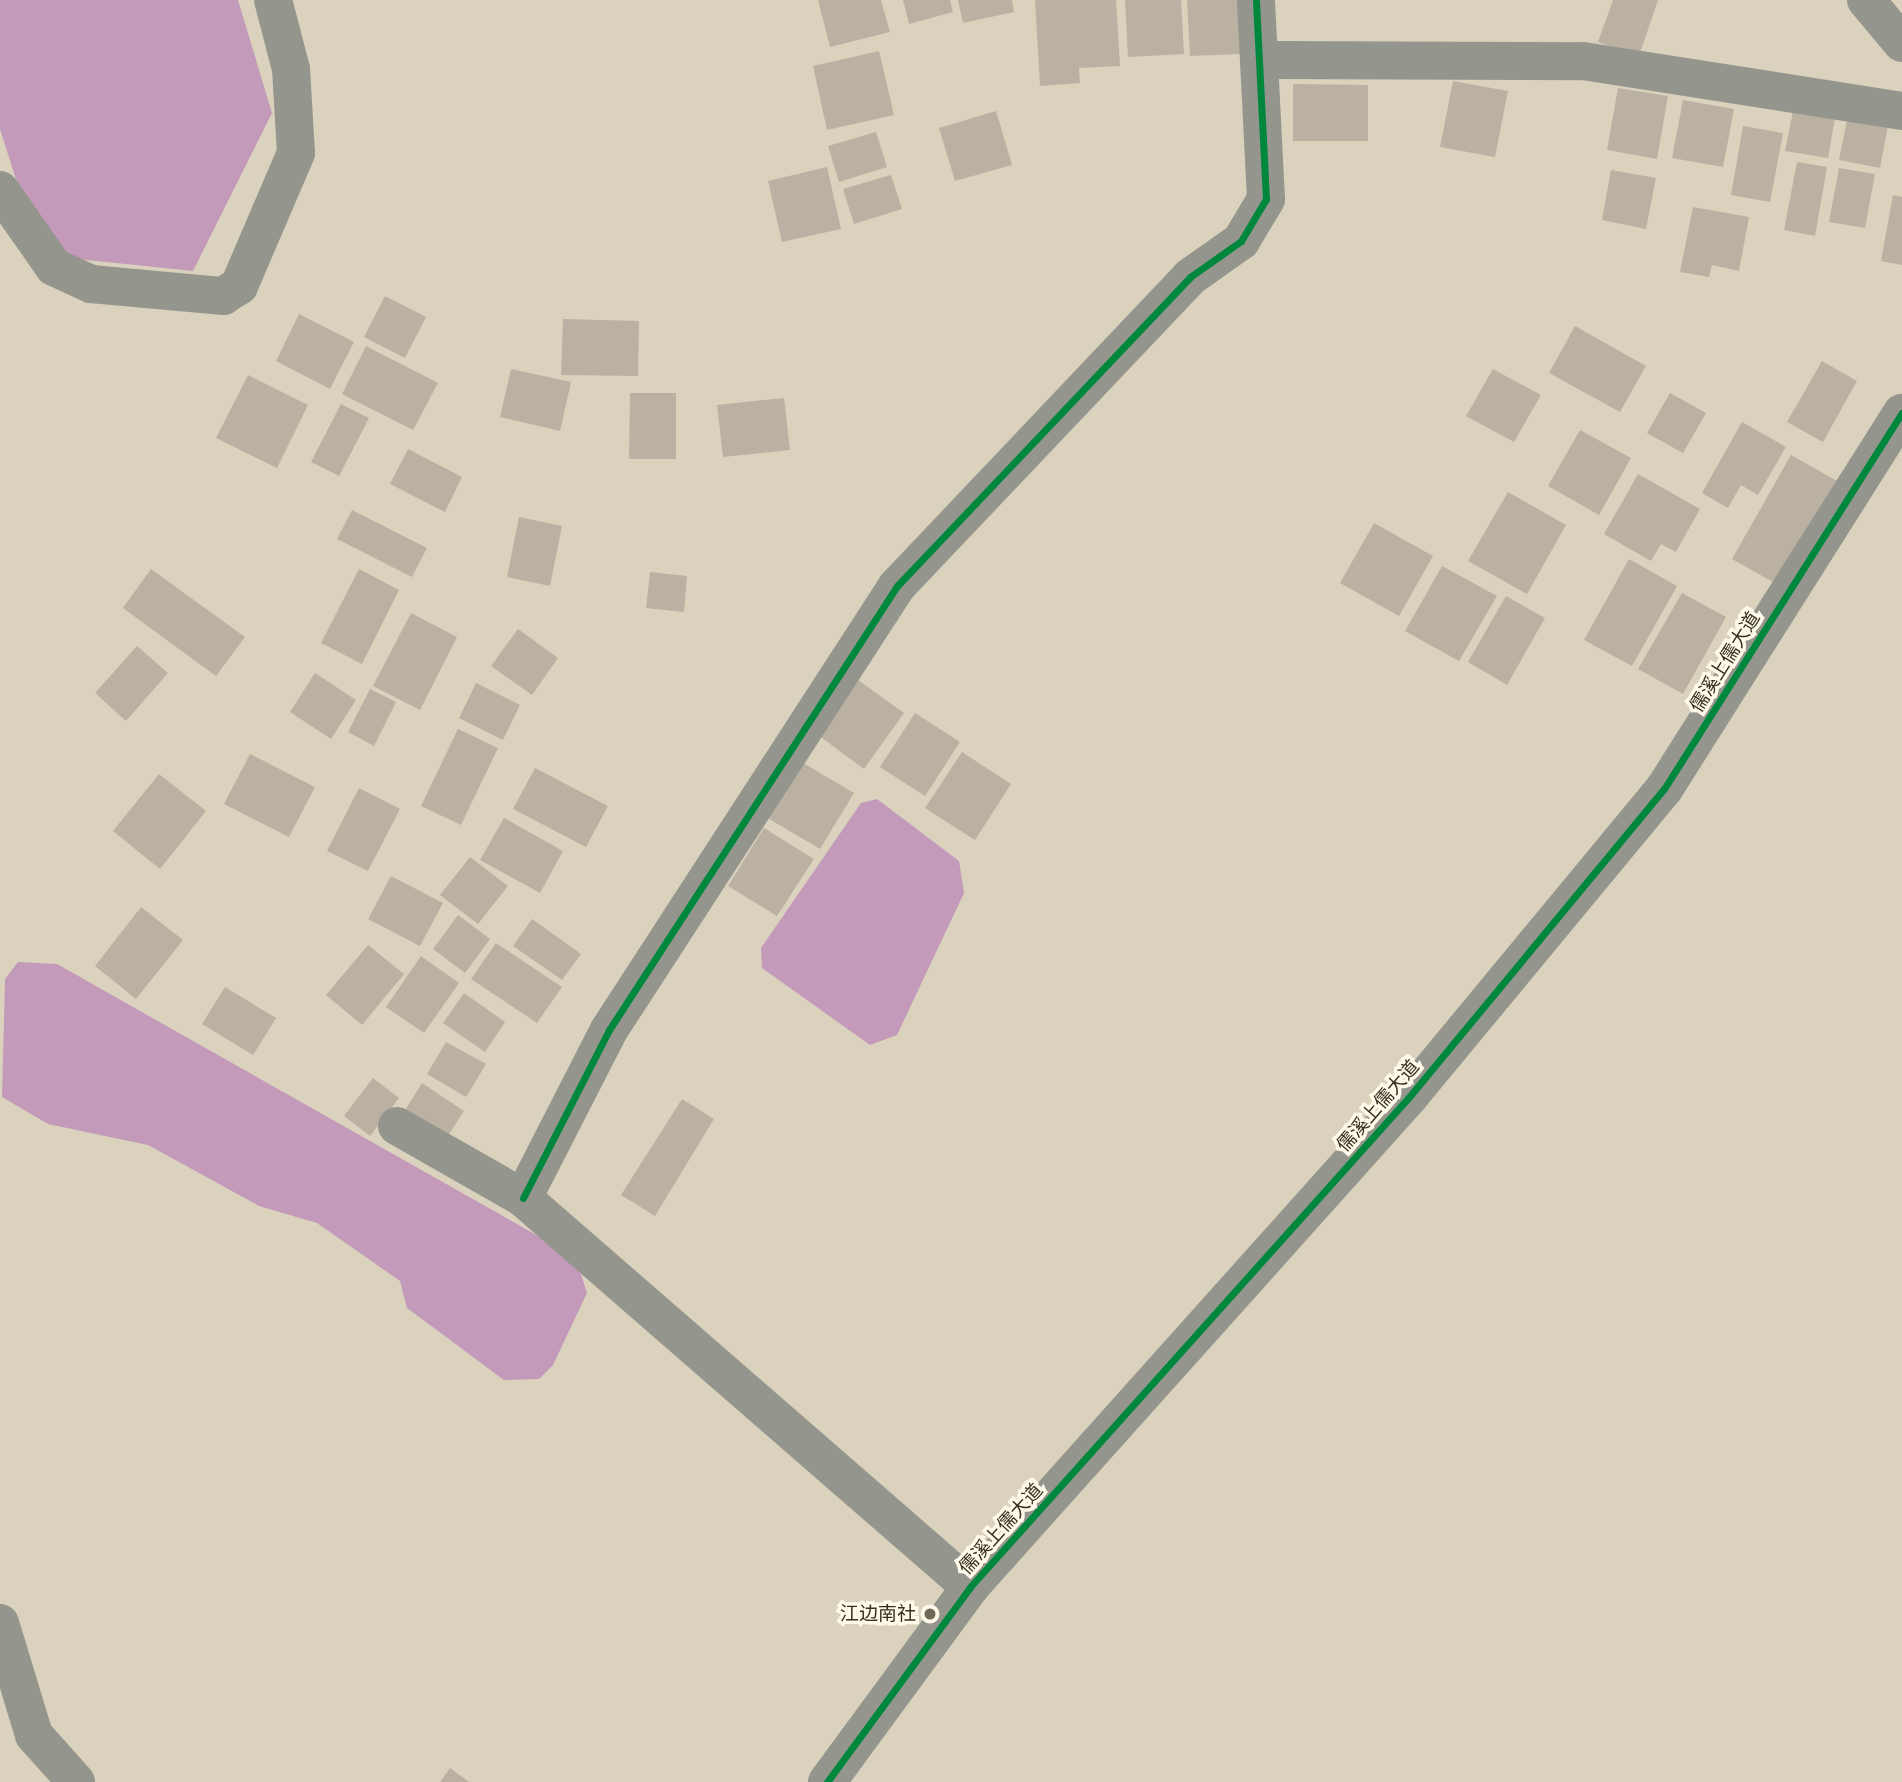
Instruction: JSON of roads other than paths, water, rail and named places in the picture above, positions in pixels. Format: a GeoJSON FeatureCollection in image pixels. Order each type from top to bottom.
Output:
{"type":"FeatureCollection","features":[{"type":"Feature","properties":{"kind":"street"},"geometry":{"type":"LineString","coordinates":[[0,190],[54,267],[91,284],[223,296],[239,286],[296,153],[291,69],[273,0]]}},
{"type":"Feature","properties":{"kind":"street"},"geometry":{"type":"LineString","coordinates":[[523,1198],[609,1030],[897,586],[1190,277],[1241,241],[1266,199],[1256,0]]}},
{"type":"Feature","properties":{"kind":"street"},"geometry":{"type":"LineString","coordinates":[[1866,0],[1902,43]]}},
{"type":"Feature","properties":{"kind":"street"},"geometry":{"type":"LineString","coordinates":[[1259,60],[1583,61],[1902,111]]}},
{"type":"Feature","properties":{"kind":"street","name":"儒溪上儒大道"},"geometry":{"type":"LineString","coordinates":[[827,1782],[970,1587],[1409,1097],[1664,789],[1902,412]]}},
{"type":"Feature","properties":{"kind":"street"},"geometry":{"type":"LineString","coordinates":[[397,1126],[523,1198],[970,1587]]}},
{"type":"Feature","properties":{"kind":"street"},"geometry":{"type":"LineString","coordinates":[[0,1623],[34,1735],[76,1782]]}},
{"type":"Feature","properties":{"kind":"place","name":"江边南社"},"geometry":{"type":"Point","coordinates":[930,1614]}}]}
